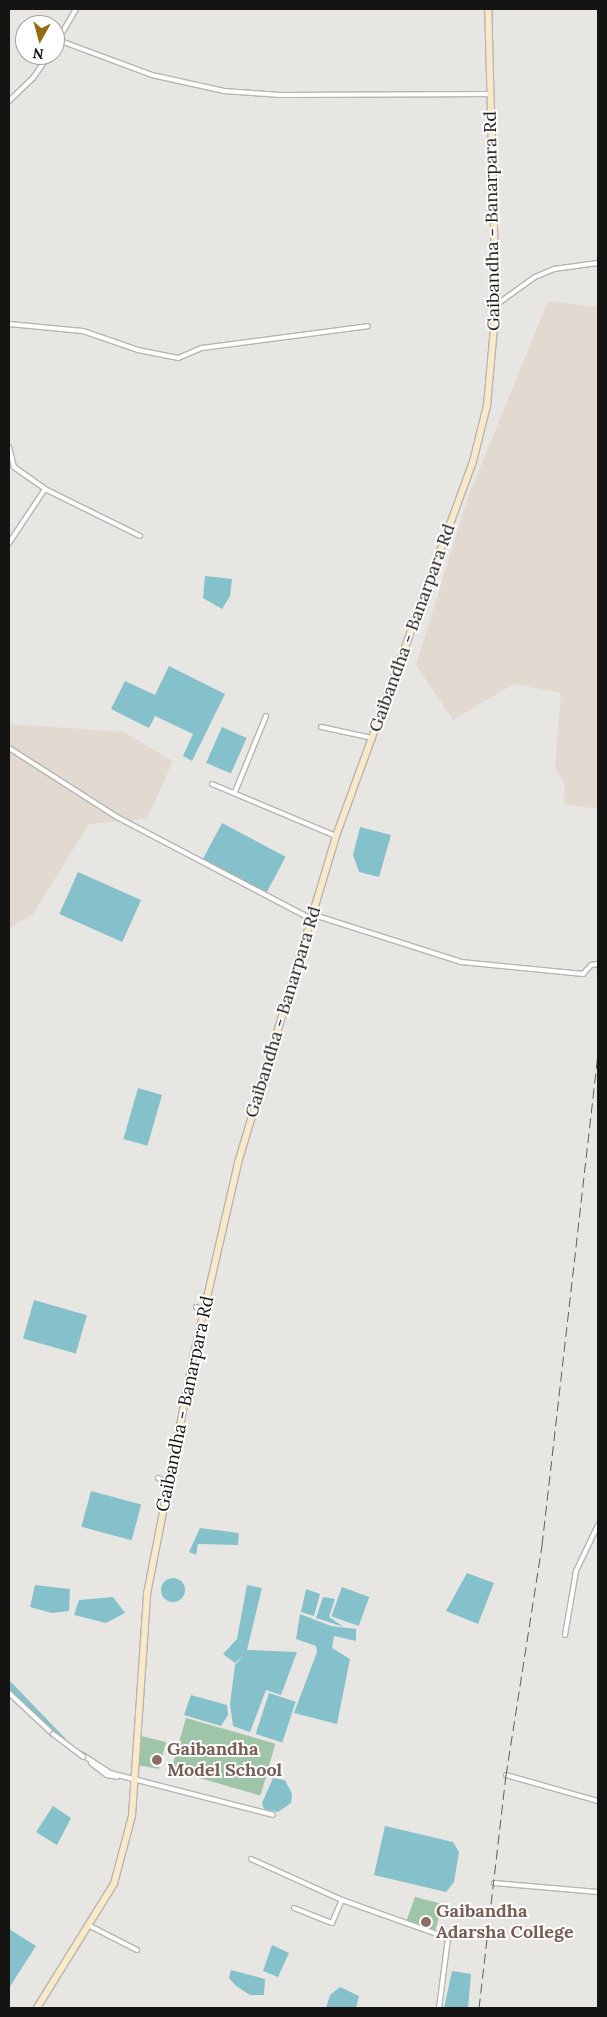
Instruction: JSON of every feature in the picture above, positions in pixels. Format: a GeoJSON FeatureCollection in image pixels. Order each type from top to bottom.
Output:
{"type":"FeatureCollection","features":[{"type":"Feature","properties":{"kind":"main road","name":"Gaibandha - Banarpara Rd"},"geometry":{"type":"LineString","coordinates":[[37,2008],[114,1884],[132,1816],[147,1594],[204,1310],[238,1163],[310,916],[336,836],[473,462],[487,406],[496,305],[488,9]]}},
{"type":"Feature","properties":{"kind":"street"},"geometry":{"type":"LineString","coordinates":[[65,28],[76,9]]}},
{"type":"Feature","properties":{"kind":"street"},"geometry":{"type":"LineString","coordinates":[[65,43],[152,76],[224,91],[281,95],[490,94]]}},
{"type":"Feature","properties":{"kind":"street"},"geometry":{"type":"LineString","coordinates":[[9,101],[33,78],[42,65]]}},
{"type":"Feature","properties":{"kind":"street"},"geometry":{"type":"LineString","coordinates":[[496,305],[534,277],[554,269],[598,263]]}},
{"type":"Feature","properties":{"kind":"street"},"geometry":{"type":"LineString","coordinates":[[9,324],[83,331],[138,350],[178,358],[202,348],[368,326]]}},
{"type":"Feature","properties":{"kind":"street"},"geometry":{"type":"LineString","coordinates":[[9,447],[14,467],[45,489],[140,536]]}},
{"type":"Feature","properties":{"kind":"street"},"geometry":{"type":"LineString","coordinates":[[9,543],[45,489]]}},
{"type":"Feature","properties":{"kind":"street"},"geometry":{"type":"LineString","coordinates":[[235,792],[266,716]]}},
{"type":"Feature","properties":{"kind":"street"},"geometry":{"type":"LineString","coordinates":[[321,727],[372,738]]}},
{"type":"Feature","properties":{"kind":"street"},"geometry":{"type":"LineString","coordinates":[[9,748],[111,813],[310,916],[462,962],[583,974],[591,965],[598,964]]}},
{"type":"Feature","properties":{"kind":"street"},"geometry":{"type":"LineString","coordinates":[[212,784],[235,792],[336,836]]}},
{"type":"Feature","properties":{"kind":"street"},"geometry":{"type":"LineString","coordinates":[[196,1307],[204,1310]]}},
{"type":"Feature","properties":{"kind":"street"},"geometry":{"type":"LineString","coordinates":[[158,1478],[168,1482]]}},
{"type":"Feature","properties":{"kind":"street"},"geometry":{"type":"LineString","coordinates":[[565,1635],[576,1571],[598,1525]]}},
{"type":"Feature","properties":{"kind":"street"},"geometry":{"type":"LineString","coordinates":[[9,1693],[53,1734],[106,1776],[134,1778]]}},
{"type":"Feature","properties":{"kind":"street"},"geometry":{"type":"LineString","coordinates":[[69,1746],[110,1773],[273,1815]]}},
{"type":"Feature","properties":{"kind":"street"},"geometry":{"type":"LineString","coordinates":[[506,1775],[598,1801]]}},
{"type":"Feature","properties":{"kind":"street"},"geometry":{"type":"LineString","coordinates":[[251,1859],[342,1900],[448,1938],[438,2008]]}},
{"type":"Feature","properties":{"kind":"street"},"geometry":{"type":"LineString","coordinates":[[494,1882],[598,1892]]}},
{"type":"Feature","properties":{"kind":"street"},"geometry":{"type":"LineString","coordinates":[[294,1908],[332,1923],[342,1900]]}},
{"type":"Feature","properties":{"kind":"street"},"geometry":{"type":"LineString","coordinates":[[88,1926],[137,1950]]}},
{"type":"Feature","properties":{"kind":"shaded area"},"geometry":{"type":"Polygon","coordinates":[[[548,301],[598,307],[598,809],[564,804],[565,783],[555,769],[561,693],[514,684],[453,720],[416,665],[467,500],[548,301]]]}},
{"type":"Feature","properties":{"kind":"shaded area"},"geometry":{"type":"Polygon","coordinates":[[[9,724],[124,732],[173,761],[147,819],[89,824],[33,914],[9,928],[9,724]]]}},
{"type":"Feature","properties":{"kind":"green space"},"geometry":{"type":"Polygon","coordinates":[[[186,1718],[275,1744],[261,1796],[171,1770],[186,1718]]]}},
{"type":"Feature","properties":{"kind":"green space"},"geometry":{"type":"Polygon","coordinates":[[[141,1736],[166,1742],[159,1769],[137,1765],[141,1736]]]}},
{"type":"Feature","properties":{"kind":"green space"},"geometry":{"type":"Polygon","coordinates":[[[415,1897],[442,1904],[435,1932],[406,1922],[415,1897]]]}},
{"type":"Feature","properties":{"kind":"water"},"geometry":{"type":"Polygon","coordinates":[[[205,576],[232,579],[230,596],[222,609],[203,598],[205,576]]]}},
{"type":"Feature","properties":{"kind":"water"},"geometry":{"type":"Polygon","coordinates":[[[169,666],[225,694],[192,761],[183,756],[193,734],[155,716],[149,728],[111,709],[125,681],[155,695],[169,666]]]}},
{"type":"Feature","properties":{"kind":"water"},"geometry":{"type":"Polygon","coordinates":[[[222,727],[247,738],[231,774],[206,763],[222,727]]]}},
{"type":"Feature","properties":{"kind":"water"},"geometry":{"type":"Polygon","coordinates":[[[222,823],[286,857],[265,895],[202,861],[222,823]]]}},
{"type":"Feature","properties":{"kind":"water"},"geometry":{"type":"Polygon","coordinates":[[[360,827],[391,835],[379,877],[359,872],[353,855],[360,827]]]}},
{"type":"Feature","properties":{"kind":"water"},"geometry":{"type":"Polygon","coordinates":[[[78,872],[141,900],[122,942],[59,914],[78,872]]]}},
{"type":"Feature","properties":{"kind":"water"},"geometry":{"type":"Polygon","coordinates":[[[138,1088],[162,1095],[147,1146],[123,1139],[138,1088]]]}},
{"type":"Feature","properties":{"kind":"water"},"geometry":{"type":"Polygon","coordinates":[[[34,1300],[87,1315],[76,1354],[23,1338],[34,1300]]]}},
{"type":"Feature","properties":{"kind":"water"},"geometry":{"type":"Polygon","coordinates":[[[91,1491],[141,1504],[132,1540],[81,1527],[91,1491]]]}},
{"type":"Feature","properties":{"kind":"water"},"geometry":{"type":"Polygon","coordinates":[[[200,1528],[239,1533],[238,1545],[198,1544],[196,1555],[189,1552],[200,1528]]]}},
{"type":"Feature","properties":{"kind":"water"},"geometry":{"type":"Polygon","coordinates":[[[467,1573],[494,1583],[478,1624],[446,1611],[467,1573]]]}},
{"type":"Feature","properties":{"kind":"water"},"geometry":{"type":"Polygon","coordinates":[[[173,1578],[182,1581],[185,1590],[182,1599],[173,1602],[164,1599],[161,1590],[164,1581],[173,1578]]]}},
{"type":"Feature","properties":{"kind":"water"},"geometry":{"type":"Polygon","coordinates":[[[35,1585],[70,1589],[69,1611],[52,1613],[30,1607],[35,1585]]]}},
{"type":"Feature","properties":{"kind":"water"},"geometry":{"type":"Polygon","coordinates":[[[247,1585],[262,1588],[247,1650],[297,1652],[281,1695],[266,1690],[250,1732],[233,1726],[230,1704],[235,1665],[243,1655],[235,1663],[223,1654],[237,1639],[247,1585]]]}},
{"type":"Feature","properties":{"kind":"water"},"geometry":{"type":"Polygon","coordinates":[[[342,1587],[369,1597],[359,1626],[331,1616],[342,1587]]]}},
{"type":"Feature","properties":{"kind":"water"},"geometry":{"type":"Polygon","coordinates":[[[306,1589],[320,1594],[314,1616],[301,1612],[306,1589]]]}},
{"type":"Feature","properties":{"kind":"water"},"geometry":{"type":"Polygon","coordinates":[[[113,1597],[125,1613],[106,1623],[74,1615],[79,1600],[113,1597]]]}},
{"type":"Feature","properties":{"kind":"water"},"geometry":{"type":"Polygon","coordinates":[[[323,1597],[335,1599],[329,1617],[344,1627],[316,1618],[323,1597]]]}},
{"type":"Feature","properties":{"kind":"water"},"geometry":{"type":"Polygon","coordinates":[[[300,1614],[331,1626],[356,1629],[356,1641],[334,1636],[332,1648],[350,1659],[337,1724],[294,1713],[317,1652],[316,1646],[296,1639],[300,1614]]]}},
{"type":"Feature","properties":{"kind":"water"},"geometry":{"type":"Polygon","coordinates":[[[269,1693],[296,1702],[282,1743],[256,1734],[269,1693]]]}},
{"type":"Feature","properties":{"kind":"water"},"geometry":{"type":"Polygon","coordinates":[[[191,1695],[227,1705],[228,1715],[221,1726],[184,1715],[191,1695]]]}},
{"type":"Feature","properties":{"kind":"water"},"geometry":{"type":"Polygon","coordinates":[[[273,1778],[285,1780],[292,1794],[291,1803],[278,1812],[264,1809],[262,1803],[273,1778]]]}},
{"type":"Feature","properties":{"kind":"water"},"geometry":{"type":"Polygon","coordinates":[[[53,1806],[71,1818],[57,1845],[36,1832],[53,1806]]]}},
{"type":"Feature","properties":{"kind":"water"},"geometry":{"type":"Polygon","coordinates":[[[385,1826],[453,1842],[459,1852],[454,1882],[446,1892],[374,1875],[385,1826]]]}},
{"type":"Feature","properties":{"kind":"water"},"geometry":{"type":"Polygon","coordinates":[[[9,1929],[36,1946],[9,1988],[9,1929]]]}},
{"type":"Feature","properties":{"kind":"water"},"geometry":{"type":"Polygon","coordinates":[[[272,1945],[289,1953],[278,1977],[263,1971],[272,1945]]]}},
{"type":"Feature","properties":{"kind":"water"},"geometry":{"type":"Polygon","coordinates":[[[231,1970],[265,1979],[264,1995],[250,1995],[236,1986],[229,1978],[231,1970]]]}},
{"type":"Feature","properties":{"kind":"water"},"geometry":{"type":"Polygon","coordinates":[[[452,1971],[471,1974],[468,2008],[444,2008],[452,1971]]]}},
{"type":"Feature","properties":{"kind":"water"},"geometry":{"type":"Polygon","coordinates":[[[340,1987],[359,1996],[356,2008],[326,2008],[330,1995],[340,1987]]]}},
{"type":"Feature","properties":{"kind":"waterway"},"geometry":{"type":"LineString","coordinates":[[9,1684],[65,1742]]}},
{"type":"Feature","properties":{"kind":"railway"},"geometry":{"type":"LineString","coordinates":[[479,2008],[506,1775],[542,1545],[598,1052]]}},
{"type":"Feature","properties":{"kind":"place","name":"Gaibandha Model School"},"geometry":{"type":"Point","coordinates":[157,1760]}},
{"type":"Feature","properties":{"kind":"place","name":"Gaibandha Adarsha College"},"geometry":{"type":"Point","coordinates":[426,1922]}}]}
